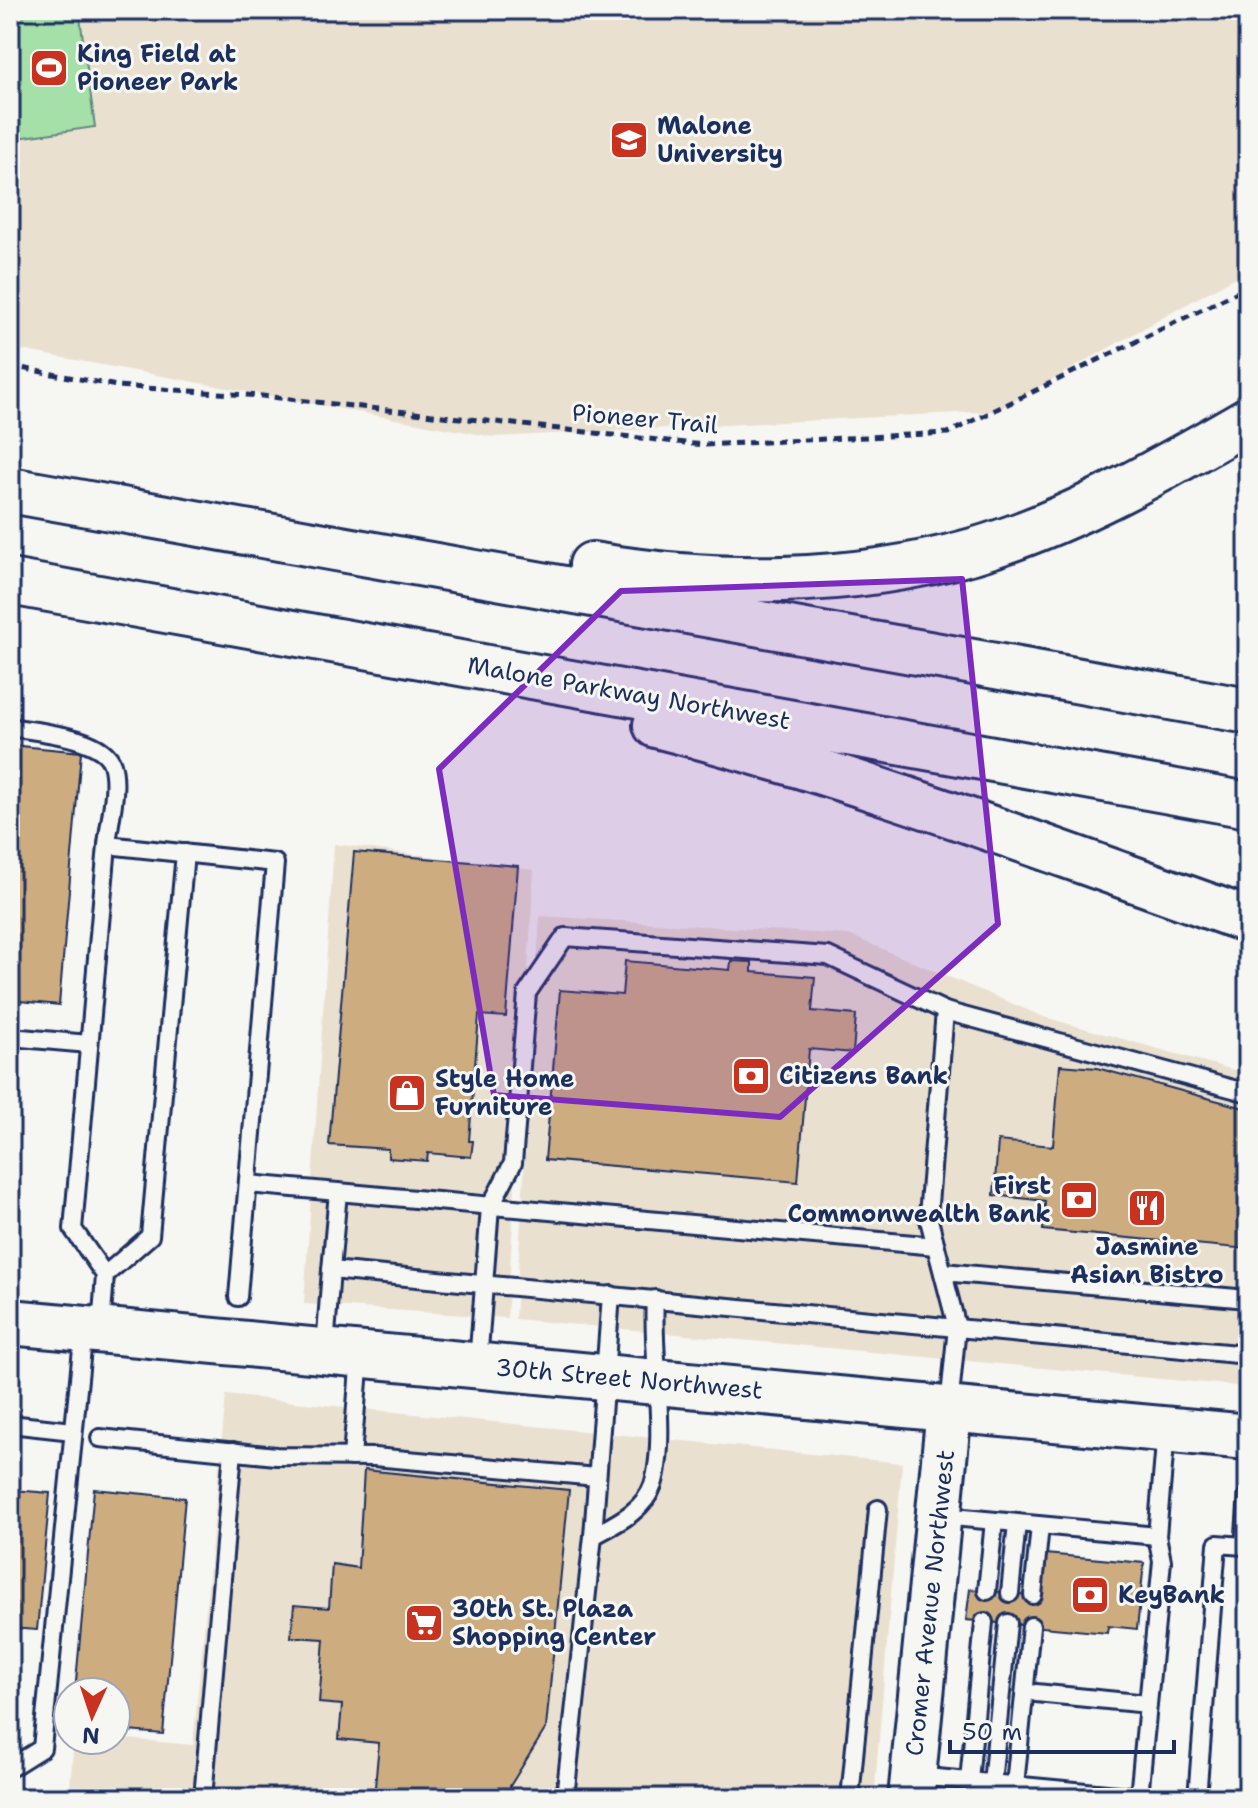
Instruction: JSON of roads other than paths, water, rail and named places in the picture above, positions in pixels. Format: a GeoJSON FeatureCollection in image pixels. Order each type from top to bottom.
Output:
{"type":"FeatureCollection","features":[{"type":"Feature","properties":{"kind":"main road"},"geometry":{"type":"LineString","coordinates":[[203,525],[337,522],[626,571],[691,578],[852,574],[906,568],[975,550],[1059,519],[1248,420]]}},
{"type":"Feature","properties":{"kind":"main road"},"geometry":{"type":"LineString","coordinates":[[10,490],[1248,711]]}},
{"type":"Feature","properties":{"kind":"main road","name":"Malone Parkway Northwest"},"geometry":{"type":"LineString","coordinates":[[10,582],[1248,805]]}},
{"type":"Feature","properties":{"kind":"main road"},"geometry":{"type":"LineString","coordinates":[[195,614],[448,682],[602,713],[751,749],[859,783],[1248,920]]}},
{"type":"Feature","properties":{"kind":"main road","name":"30th Street Northwest"},"geometry":{"type":"LineString","coordinates":[[10,1322],[1248,1437]]}},
{"type":"Feature","properties":{"kind":"main road","name":"Cromer Avenue Northwest"},"geometry":{"type":"LineString","coordinates":[[912,1787],[949,1409]]}},
{"type":"Feature","properties":{"kind":"lane"},"geometry":{"type":"LineString","coordinates":[[10,727],[89,742],[105,753],[113,777],[73,1229],[105,1275]]}},
{"type":"Feature","properties":{"kind":"lane"},"geometry":{"type":"LineString","coordinates":[[107,845],[275,863],[238,1297]]}},
{"type":"Feature","properties":{"kind":"lane"},"geometry":{"type":"LineString","coordinates":[[10,1768],[42,1748],[73,1431],[105,1275],[150,1236],[185,853]]}},
{"type":"Feature","properties":{"kind":"lane"},"geometry":{"type":"LineString","coordinates":[[477,1365],[490,1207],[513,1163],[527,993],[565,937],[828,956],[945,1011],[1248,1093]]}},
{"type":"Feature","properties":{"kind":"lane"},"geometry":{"type":"LineString","coordinates":[[945,1011],[928,1216],[957,1327],[949,1409]]}},
{"type":"Feature","properties":{"kind":"lane"},"geometry":{"type":"LineString","coordinates":[[10,1037],[89,1044]]}},
{"type":"Feature","properties":{"kind":"lane"},"geometry":{"type":"LineString","coordinates":[[248,1184],[936,1246]]}},
{"type":"Feature","properties":{"kind":"lane"},"geometry":{"type":"LineString","coordinates":[[338,1192],[331,1270],[352,1457]]}},
{"type":"Feature","properties":{"kind":"lane"},"geometry":{"type":"LineString","coordinates":[[331,1270],[1248,1355]]}},
{"type":"Feature","properties":{"kind":"lane"},"geometry":{"type":"LineString","coordinates":[[943,1272],[1248,1299]]}},
{"type":"Feature","properties":{"kind":"lane"},"geometry":{"type":"LineString","coordinates":[[565,1798],[593,1536],[611,1295]]}},
{"type":"Feature","properties":{"kind":"lane"},"geometry":{"type":"LineString","coordinates":[[593,1536],[630,1516],[653,1486],[658,1429],[652,1336],[655,1299]]}},
{"type":"Feature","properties":{"kind":"lane"},"geometry":{"type":"LineString","coordinates":[[10,1424],[73,1431]]}},
{"type":"Feature","properties":{"kind":"lane"},"geometry":{"type":"LineString","coordinates":[[912,1787],[969,1781],[1139,1797],[1162,1561],[1157,1536],[1166,1430]]}},
{"type":"Feature","properties":{"kind":"lane"},"geometry":{"type":"LineString","coordinates":[[100,1438],[233,1451],[352,1457],[597,1477]]}},
{"type":"Feature","properties":{"kind":"lane"},"geometry":{"type":"LineString","coordinates":[[203,1798],[233,1451]]}},
{"type":"Feature","properties":{"kind":"lane"},"geometry":{"type":"LineString","coordinates":[[1197,1798],[1217,1544],[1246,1546],[1248,1494]]}},
{"type":"Feature","properties":{"kind":"lane"},"geometry":{"type":"LineString","coordinates":[[850,1798],[878,1509]]}},
{"type":"Feature","properties":{"kind":"lane"},"geometry":{"type":"LineString","coordinates":[[938,1516],[1157,1536]]}},
{"type":"Feature","properties":{"kind":"lane"},"geometry":{"type":"LineString","coordinates":[[987,1591],[994,1521]]}},
{"type":"Feature","properties":{"kind":"lane"},"geometry":{"type":"LineString","coordinates":[[1010,1593],[1017,1523]]}},
{"type":"Feature","properties":{"kind":"lane"},"geometry":{"type":"LineString","coordinates":[[1033,1595],[1040,1526]]}},
{"type":"Feature","properties":{"kind":"lane"},"geometry":{"type":"LineString","coordinates":[[969,1781],[984,1622]]}},
{"type":"Feature","properties":{"kind":"lane"},"geometry":{"type":"LineString","coordinates":[[992,1783],[1008,1623]]}},
{"type":"Feature","properties":{"kind":"lane"},"geometry":{"type":"LineString","coordinates":[[1015,1785],[1031,1626]]}},
{"type":"Feature","properties":{"kind":"lane"},"geometry":{"type":"LineString","coordinates":[[1036,1693],[1148,1704]]}},
{"type":"Feature","properties":{"kind":"place","name":"King Field at Pioneer Park"},"geometry":{"type":"Point","coordinates":[49,68]}},
{"type":"Feature","properties":{"kind":"place","name":"Malone University"},"geometry":{"type":"Point","coordinates":[629,140]}},
{"type":"Feature","properties":{"kind":"place","name":"Citizens Bank"},"geometry":{"type":"Point","coordinates":[751,1076]}},
{"type":"Feature","properties":{"kind":"place","name":"Style Home Furniture"},"geometry":{"type":"Point","coordinates":[407,1093]}},
{"type":"Feature","properties":{"kind":"place","name":"First Commonwealth Bank"},"geometry":{"type":"Point","coordinates":[1079,1200]}},
{"type":"Feature","properties":{"kind":"place","name":"Jasmine Asian Bistro"},"geometry":{"type":"Point","coordinates":[1147,1208]}},
{"type":"Feature","properties":{"kind":"place","name":"KeyBank"},"geometry":{"type":"Point","coordinates":[1090,1595]}},
{"type":"Feature","properties":{"kind":"place","name":"30th St. Plaza Shopping Center"},"geometry":{"type":"Point","coordinates":[424,1623]}}]}
